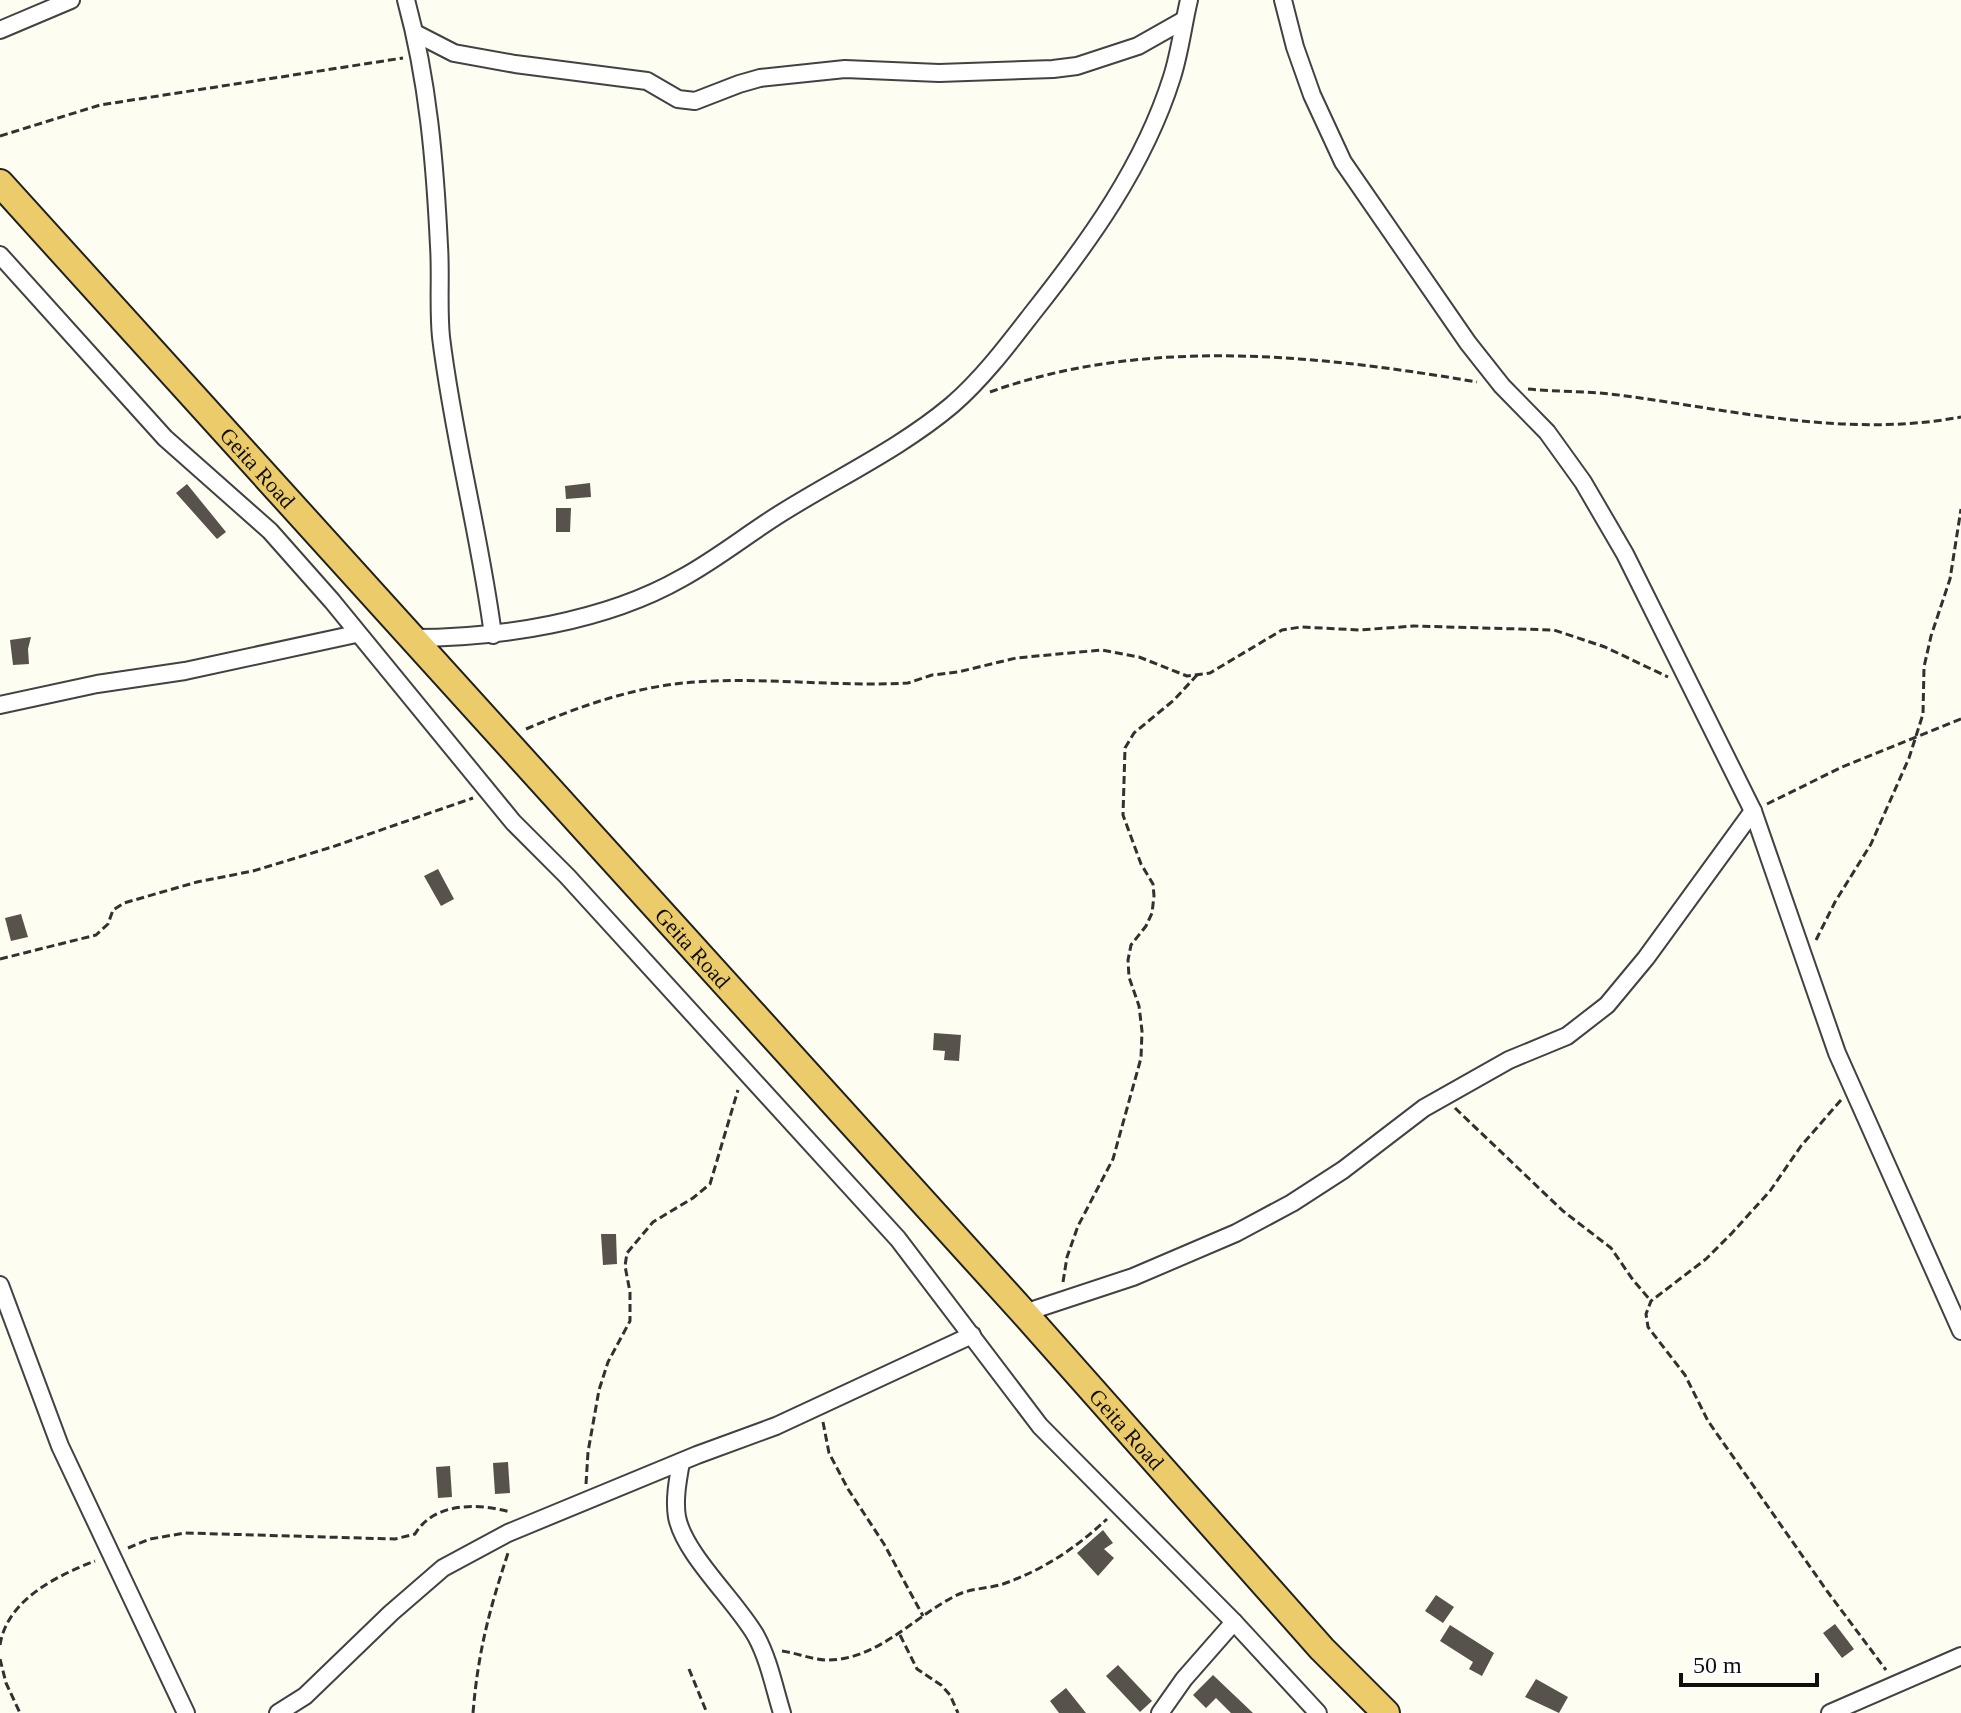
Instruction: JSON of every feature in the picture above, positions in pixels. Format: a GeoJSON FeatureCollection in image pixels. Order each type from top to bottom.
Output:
{"type":"FeatureCollection","features":[{"type":"Feature","properties":{"kind":"highway","name":"Geita Road"},"geometry":{"type":"LineString","coordinates":[[0,183],[1024,1313],[1322,1649],[1386,1713]]}},
{"type":"Feature","properties":{"kind":"street"},"geometry":{"type":"LineString","coordinates":[[0,30],[71,0]]}},
{"type":"Feature","properties":{"kind":"street"},"geometry":{"type":"LineString","coordinates":[[406,0],[415,33],[436,182],[441,335],[493,635]]}},
{"type":"Feature","properties":{"kind":"street"},"geometry":{"type":"LineString","coordinates":[[413,638],[493,635],[596,612],[657,591],[683,578],[782,512],[904,439],[951,406],[1005,348],[1092,236],[1147,141],[1172,77],[1189,0]]}},
{"type":"Feature","properties":{"kind":"street"},"geometry":{"type":"LineString","coordinates":[[1283,0],[1312,95],[1343,162],[1460,333],[1502,386],[1547,432],[1583,482],[1625,554],[1753,811],[1837,1053],[1961,1331]]}},
{"type":"Feature","properties":{"kind":"street"},"geometry":{"type":"LineString","coordinates":[[415,33],[454,53],[647,81],[678,99],[695,101],[760,78],[845,69],[878,68],[939,73],[1077,66],[1138,46],[1184,20]]}},
{"type":"Feature","properties":{"kind":"street"},"geometry":{"type":"LineString","coordinates":[[0,255],[165,438],[270,531],[332,601],[513,822],[567,876],[898,1239],[1040,1426],[1234,1622],[1318,1713]]}},
{"type":"Feature","properties":{"kind":"street"},"geometry":{"type":"LineString","coordinates":[[0,705],[97,684],[185,671],[356,634]]}},
{"type":"Feature","properties":{"kind":"street"},"geometry":{"type":"LineString","coordinates":[[1024,1313],[1133,1277],[1236,1233],[1292,1203],[1343,1170],[1424,1108],[1509,1060],[1567,1036],[1607,1005],[1674,922],[1753,811]]}},
{"type":"Feature","properties":{"kind":"street"},"geometry":{"type":"LineString","coordinates":[[0,1285],[60,1446],[186,1713]]}},
{"type":"Feature","properties":{"kind":"street"},"geometry":{"type":"LineString","coordinates":[[278,1713],[305,1696],[443,1568],[516,1530],[776,1426],[972,1335]]}},
{"type":"Feature","properties":{"kind":"street"},"geometry":{"type":"LineString","coordinates":[[681,1462],[677,1519],[696,1554],[743,1615],[761,1647],[769,1664],[782,1713]]}},
{"type":"Feature","properties":{"kind":"street"},"geometry":{"type":"LineString","coordinates":[[1160,1713],[1184,1679],[1234,1622]]}},
{"type":"Feature","properties":{"kind":"street"},"geometry":{"type":"LineString","coordinates":[[1830,1713],[1961,1656]]}},
{"type":"Feature","properties":{"kind":"path"},"geometry":{"type":"LineString","coordinates":[[0,136],[100,105],[418,56]]}},
{"type":"Feature","properties":{"kind":"path"},"geometry":{"type":"LineString","coordinates":[[988,393],[1056,373],[1123,362],[1191,356],[1272,357],[1365,363],[1502,386],[1621,395],[1766,418],[1869,426],[1930,423],[1961,417]]}},
{"type":"Feature","properties":{"kind":"path"},"geometry":{"type":"LineString","coordinates":[[1805,963],[1835,902],[1871,844],[1916,736],[1923,714],[1924,667],[1950,579],[1961,509]]}},
{"type":"Feature","properties":{"kind":"path"},"geometry":{"type":"LineString","coordinates":[[504,739],[581,706],[625,694],[694,682],[908,683],[1016,658],[1102,650],[1139,657],[1187,676],[1197,675],[1210,673],[1282,630],[1301,627],[1554,630],[1605,647],[1691,688]]}},
{"type":"Feature","properties":{"kind":"path"},"geometry":{"type":"LineString","coordinates":[[1059,1301],[1067,1257],[1078,1226],[1113,1159],[1141,1058],[1139,1006],[1129,977],[1128,960],[1131,945],[1152,913],[1154,896],[1153,884],[1141,864],[1123,815],[1125,748],[1134,733],[1174,700],[1197,675]]}},
{"type":"Feature","properties":{"kind":"path"},"geometry":{"type":"LineString","coordinates":[[1753,811],[1842,767],[1961,719]]}},
{"type":"Feature","properties":{"kind":"path"},"geometry":{"type":"LineString","coordinates":[[0,959],[96,935],[108,924],[113,910],[124,903],[197,882],[253,871],[412,821],[490,792]]}},
{"type":"Feature","properties":{"kind":"path"},"geometry":{"type":"LineString","coordinates":[[585,1501],[588,1452],[599,1390],[608,1362],[630,1321],[630,1292],[625,1266],[627,1253],[653,1222],[710,1184],[734,1109],[741,1066]]}},
{"type":"Feature","properties":{"kind":"path"},"geometry":{"type":"LineString","coordinates":[[1853,1086],[1801,1146],[1770,1191],[1732,1233],[1696,1267],[1651,1301],[1646,1314],[1648,1327],[1685,1375],[1708,1421],[1895,1683]]}},
{"type":"Feature","properties":{"kind":"path"},"geometry":{"type":"LineString","coordinates":[[1444,1097],[1563,1211],[1611,1248],[1651,1301]]}},
{"type":"Feature","properties":{"kind":"path"},"geometry":{"type":"LineString","coordinates":[[820,1406],[829,1453],[923,1616]]}},
{"type":"Feature","properties":{"kind":"path"},"geometry":{"type":"LineString","coordinates":[[0,1645],[9,1619],[25,1599],[50,1582],[150,1539],[185,1533],[395,1539],[415,1534],[428,1517],[469,1506],[493,1507],[532,1523]]}},
{"type":"Feature","properties":{"kind":"path"},"geometry":{"type":"LineString","coordinates":[[761,1647],[821,1660],[839,1659],[874,1648],[899,1635],[957,1595],[1000,1585],[1033,1572],[1066,1553],[1087,1537],[1117,1506]]}},
{"type":"Feature","properties":{"kind":"path"},"geometry":{"type":"LineString","coordinates":[[473,1713],[477,1665],[486,1623],[516,1530]]}},
{"type":"Feature","properties":{"kind":"path"},"geometry":{"type":"LineString","coordinates":[[899,1635],[917,1669],[941,1685],[950,1695],[958,1713]]}},
{"type":"Feature","properties":{"kind":"path"},"geometry":{"type":"LineString","coordinates":[[0,1659],[6,1683],[20,1713]]}},
{"type":"Feature","properties":{"kind":"path"},"geometry":{"type":"LineString","coordinates":[[689,1669],[707,1713]]}},
{"type":"Feature","properties":{"kind":"building"},"geometry":{"type":"Polygon","coordinates":[[[590,483],[591,497],[566,499],[565,486],[590,483]]]}},
{"type":"Feature","properties":{"kind":"building"},"geometry":{"type":"Polygon","coordinates":[[[187,484],[226,532],[217,539],[176,493],[187,484]]]}},
{"type":"Feature","properties":{"kind":"building"},"geometry":{"type":"Polygon","coordinates":[[[556,508],[571,508],[570,532],[556,532],[556,508]]]}},
{"type":"Feature","properties":{"kind":"building"},"geometry":{"type":"Polygon","coordinates":[[[31,637],[29,664],[13,665],[10,640],[31,637]]]}},
{"type":"Feature","properties":{"kind":"building"},"geometry":{"type":"Polygon","coordinates":[[[438,869],[454,899],[441,906],[424,876],[438,869]]]}},
{"type":"Feature","properties":{"kind":"building"},"geometry":{"type":"Polygon","coordinates":[[[21,914],[28,937],[11,941],[5,918],[21,914]]]}},
{"type":"Feature","properties":{"kind":"building"},"geometry":{"type":"Polygon","coordinates":[[[934,1033],[961,1035],[959,1061],[944,1060],[945,1051],[933,1050],[934,1033]]]}},
{"type":"Feature","properties":{"kind":"building"},"geometry":{"type":"Polygon","coordinates":[[[601,1234],[616,1234],[617,1264],[603,1265],[601,1234]]]}},
{"type":"Feature","properties":{"kind":"building"},"geometry":{"type":"Polygon","coordinates":[[[508,1462],[510,1493],[495,1494],[493,1463],[508,1462]]]}},
{"type":"Feature","properties":{"kind":"building"},"geometry":{"type":"Polygon","coordinates":[[[450,1466],[452,1497],[438,1498],[436,1467],[450,1466]]]}},
{"type":"Feature","properties":{"kind":"building"},"geometry":{"type":"Polygon","coordinates":[[[1103,1530],[1113,1543],[1104,1549],[1114,1558],[1098,1576],[1077,1553],[1103,1530]]]}},
{"type":"Feature","properties":{"kind":"building"},"geometry":{"type":"Polygon","coordinates":[[[1436,1595],[1454,1607],[1443,1623],[1425,1611],[1436,1595]]]}},
{"type":"Feature","properties":{"kind":"building"},"geometry":{"type":"Polygon","coordinates":[[[1835,1624],[1854,1649],[1842,1658],[1823,1633],[1835,1624]]]}},
{"type":"Feature","properties":{"kind":"building"},"geometry":{"type":"Polygon","coordinates":[[[1450,1625],[1494,1653],[1482,1676],[1469,1669],[1473,1662],[1440,1641],[1450,1625]]]}},
{"type":"Feature","properties":{"kind":"building"},"geometry":{"type":"Polygon","coordinates":[[[1118,1665],[1152,1701],[1140,1712],[1106,1676],[1118,1665]]]}},
{"type":"Feature","properties":{"kind":"building"},"geometry":{"type":"Polygon","coordinates":[[[1213,1675],[1253,1713],[1231,1713],[1216,1698],[1206,1708],[1193,1695],[1213,1675]]]}},
{"type":"Feature","properties":{"kind":"building"},"geometry":{"type":"Polygon","coordinates":[[[1536,1679],[1568,1697],[1559,1713],[1525,1697],[1536,1679]]]}},
{"type":"Feature","properties":{"kind":"building"},"geometry":{"type":"Polygon","coordinates":[[[1066,1688],[1086,1713],[1059,1713],[1050,1701],[1066,1688]]]}}]}
